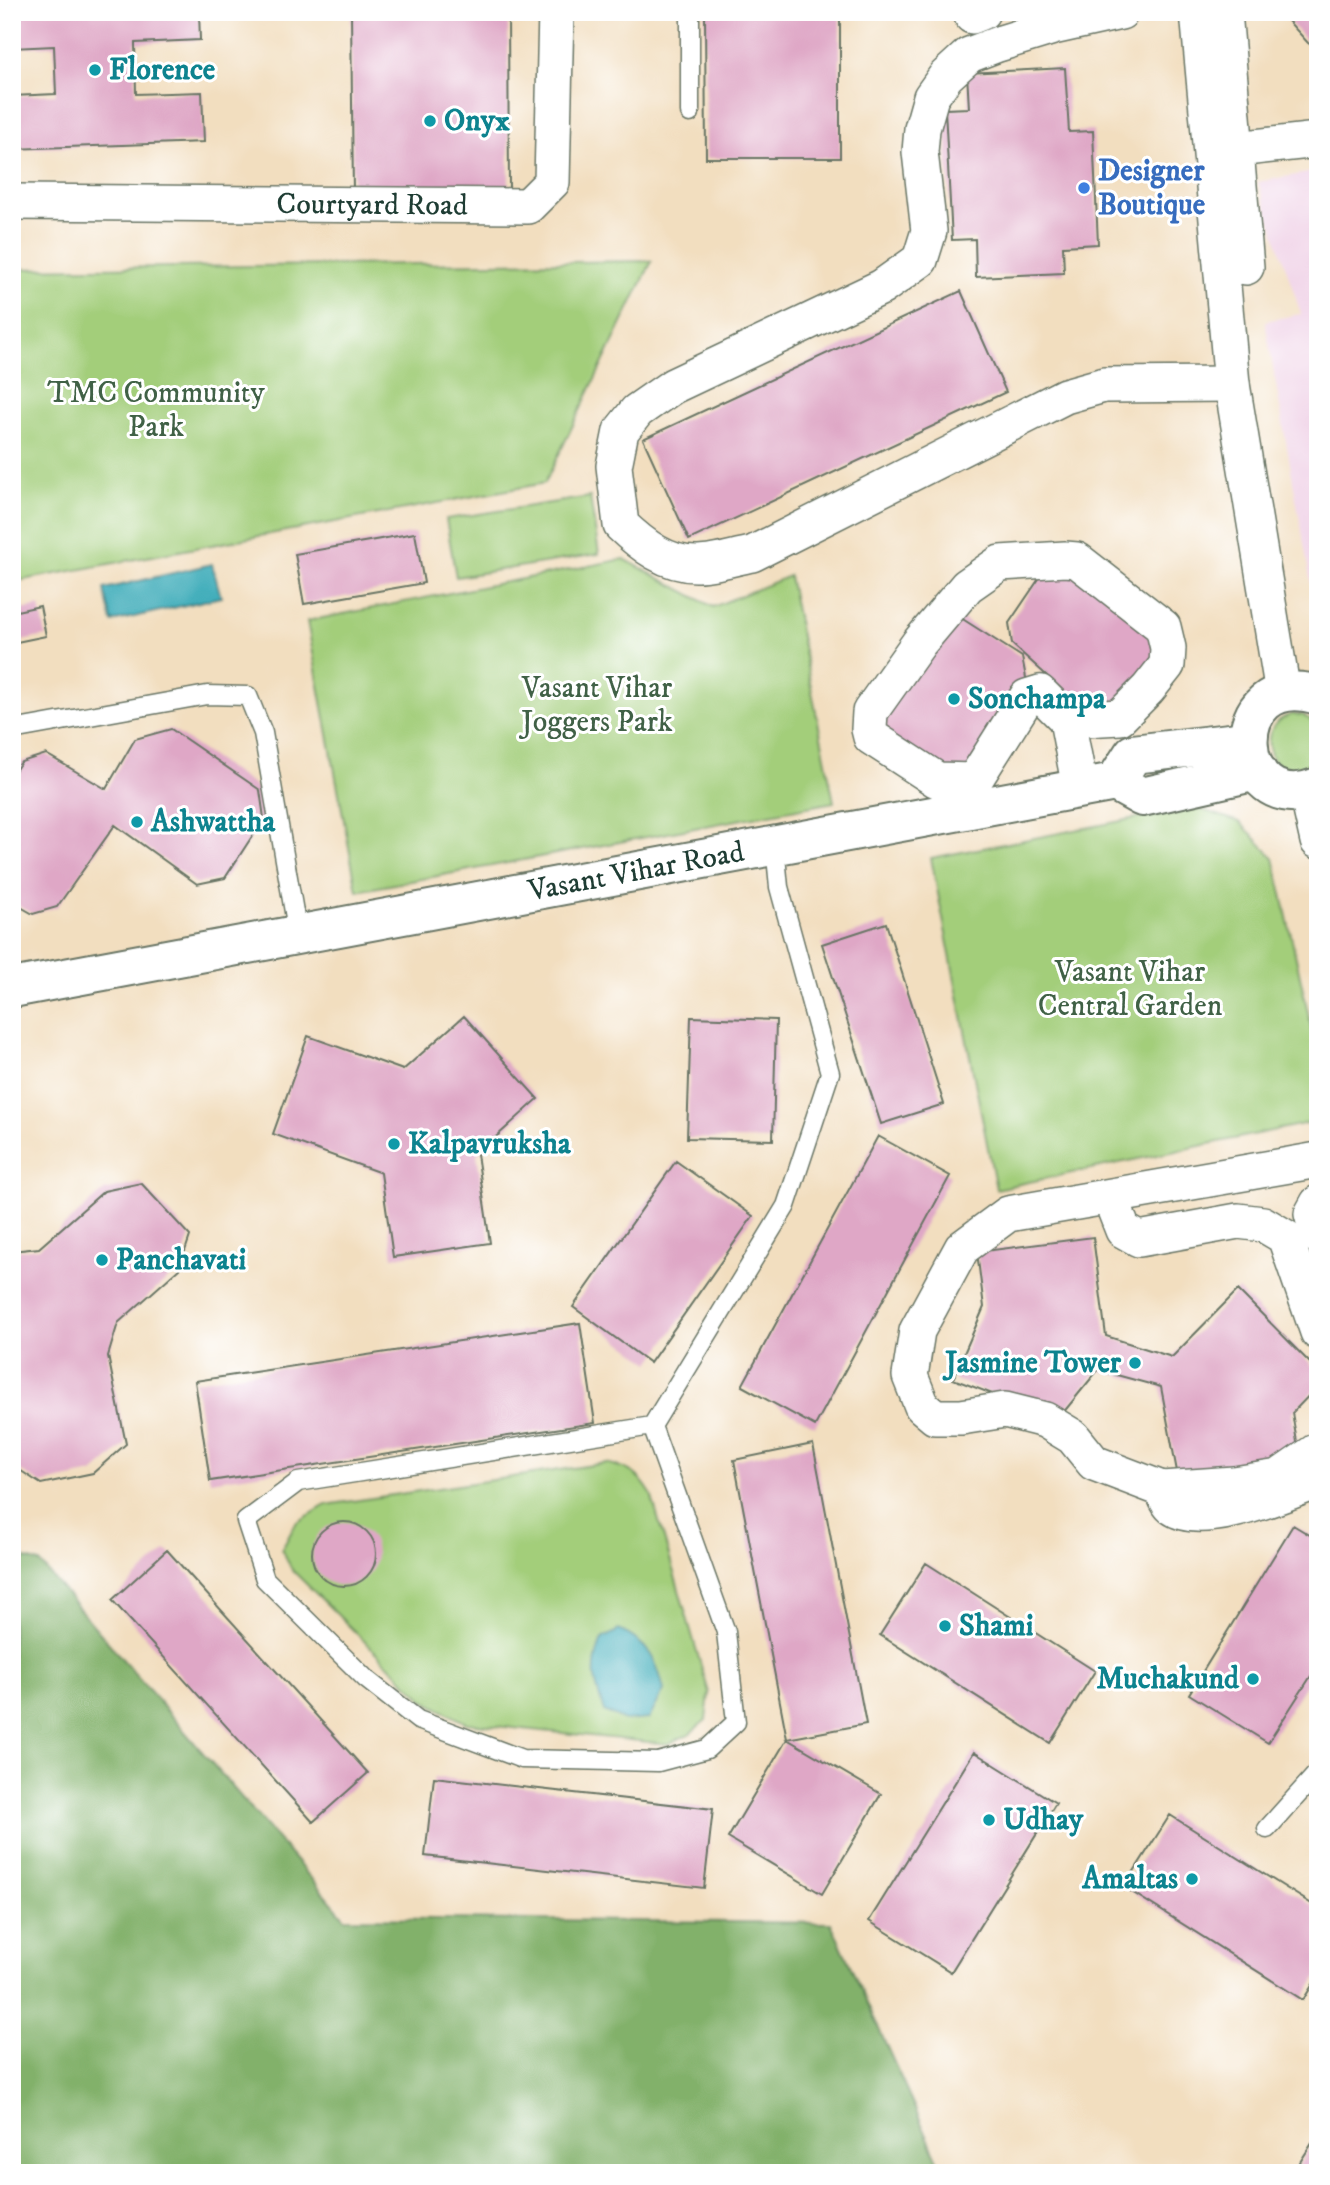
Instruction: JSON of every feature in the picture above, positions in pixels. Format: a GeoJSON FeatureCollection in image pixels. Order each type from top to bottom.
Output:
{"type":"FeatureCollection","features":[{"type":"Feature","properties":{"kind":"street","name":"Courtyard Road"},"geometry":{"type":"LineString","coordinates":[[12,202],[528,206],[552,182],[556,12]]}},
{"type":"Feature","properties":{"kind":"street"},"geometry":{"type":"LineString","coordinates":[[1121,12],[1053,27],[998,44],[969,55],[946,76],[931,96],[922,129],[920,152],[929,231],[920,260],[882,287],[673,386],[636,411],[621,431],[614,466],[621,525],[642,545],[671,560],[697,564],[752,554],[1065,396],[1104,384],[1232,384]]}},
{"type":"Feature","properties":{"kind":"street"},"geometry":{"type":"LineString","coordinates":[[1198,12],[1223,152],[1255,377],[1250,419]]}},
{"type":"Feature","properties":{"kind":"street"},"geometry":{"type":"LineString","coordinates":[[1224,12],[1223,152],[1232,384],[1250,419],[1302,693],[1269,700],[1257,711],[1250,725],[1252,756],[1266,782],[1279,789],[1312,790],[1318,841]]}},
{"type":"Feature","properties":{"kind":"street"},"geometry":{"type":"LineString","coordinates":[[1223,152],[1318,140]]}},
{"type":"Feature","properties":{"kind":"street"},"geometry":{"type":"LineString","coordinates":[[1067,720],[1119,717],[1148,689],[1167,664],[1168,656],[1163,627],[1077,560],[1072,559],[1000,563],[967,586],[919,643],[870,712],[869,721],[871,737],[937,780],[974,781],[1027,697],[1040,693],[1067,720],[1097,785],[1142,797],[1252,756]]}},
{"type":"Feature","properties":{"kind":"street","name":"Vasant Vihar Road"},"geometry":{"type":"LineString","coordinates":[[12,988],[1097,785]]}},
{"type":"Feature","properties":{"kind":"street"},"geometry":{"type":"LineString","coordinates":[[1318,1160],[1008,1214],[962,1248],[917,1331],[910,1376],[922,1406],[935,1417],[961,1417],[1005,1410],[1045,1420],[1073,1437],[1094,1464],[1162,1489],[1234,1484],[1279,1477],[1318,1450]]}},
{"type":"Feature","properties":{"kind":"street"},"geometry":{"type":"LineString","coordinates":[[1110,1197],[1124,1230],[1139,1239],[1238,1221],[1263,1224],[1285,1237],[1318,1332]]}},
{"type":"Feature","properties":{"kind":"street"},"geometry":{"type":"LineString","coordinates":[[1318,1203],[1312,1214],[1318,1236]]}},
{"type":"Feature","properties":{"kind":"street"},"geometry":{"type":"LineString","coordinates":[[1162,1489],[1170,1506],[1188,1514],[1198,1514],[1242,1508],[1318,1481]]}},
{"type":"Feature","properties":{"kind":"lane"},"geometry":{"type":"LineString","coordinates":[[690,12],[690,113]]}},
{"type":"Feature","properties":{"kind":"lane"},"geometry":{"type":"LineString","coordinates":[[12,730],[208,695],[247,696],[263,733],[298,935]]}},
{"type":"Feature","properties":{"kind":"lane"},"geometry":{"type":"LineString","coordinates":[[652,1426],[726,1632],[736,1722],[707,1749],[657,1762],[522,1759],[418,1720],[366,1679],[265,1579],[246,1521],[298,1482],[652,1426],[786,1206],[830,1073],[779,887],[775,846]]}},
{"type":"Feature","properties":{"kind":"lane"},"geometry":{"type":"LineString","coordinates":[[1267,1829],[1318,1772]]}},
{"type":"Feature","properties":{"kind":"shaded area"},"geometry":{"type":"Polygon","coordinates":[[[1318,171],[1318,624],[1265,321],[1301,314],[1258,182],[1318,171]]]}},
{"type":"Feature","properties":{"kind":"green space","name":"TMC Community Park"},"geometry":{"type":"Polygon","coordinates":[[[652,261],[545,483],[12,582],[12,269],[652,261]]]}},
{"type":"Feature","properties":{"kind":"green space"},"geometry":{"type":"Polygon","coordinates":[[[590,497],[599,554],[456,577],[446,519],[590,497]]]}},
{"type":"Feature","properties":{"kind":"green space","name":"Vasant Vihar Joggers Park"},"geometry":{"type":"Polygon","coordinates":[[[624,559],[713,607],[789,576],[834,802],[357,891],[307,621],[624,559]]]}},
{"type":"Feature","properties":{"kind":"green space"},"geometry":{"type":"Polygon","coordinates":[[[1293,714],[1303,715],[1318,725],[1318,760],[1298,770],[1276,764],[1269,748],[1273,727],[1293,714]]]}},
{"type":"Feature","properties":{"kind":"green space","name":"Vasant Vihar Central Garden"},"geometry":{"type":"Polygon","coordinates":[[[1193,807],[1240,822],[1274,858],[1318,1058],[1318,1121],[996,1189],[931,858],[1193,807]]]}},
{"type":"Feature","properties":{"kind":"green space"},"geometry":{"type":"Polygon","coordinates":[[[606,1463],[633,1473],[651,1494],[709,1693],[706,1720],[689,1734],[668,1744],[466,1723],[425,1701],[292,1570],[282,1549],[296,1523],[326,1505],[606,1463]]]}},
{"type":"Feature","properties":{"kind":"green space"},"geometry":{"type":"Polygon","coordinates":[[[12,1554],[40,1563],[345,1918],[831,1923],[944,2173],[12,2173],[12,1554]]]}},
{"type":"Feature","properties":{"kind":"water"},"geometry":{"type":"Polygon","coordinates":[[[212,564],[221,597],[112,622],[104,589],[212,564]]]}},
{"type":"Feature","properties":{"kind":"water"},"geometry":{"type":"Polygon","coordinates":[[[619,1630],[637,1640],[650,1653],[658,1669],[664,1690],[649,1719],[625,1721],[604,1711],[596,1683],[596,1658],[602,1639],[619,1630]]]}},
{"type":"Feature","properties":{"kind":"building","name":"Florence"},"geometry":{"type":"Polygon","coordinates":[[[12,12],[199,12],[200,40],[135,43],[136,94],[202,92],[204,142],[12,149],[12,96],[56,94],[54,46],[12,48],[12,12]]]}},
{"type":"Feature","properties":{"kind":"building","name":"Onyx"},"geometry":{"type":"Polygon","coordinates":[[[351,12],[508,12],[509,193],[353,194],[351,12]]]}},
{"type":"Feature","properties":{"kind":"building"},"geometry":{"type":"Polygon","coordinates":[[[705,12],[840,12],[840,158],[706,158],[705,12]]]}},
{"type":"Feature","properties":{"kind":"building"},"geometry":{"type":"Polygon","coordinates":[[[1280,12],[1318,12],[1318,49],[1308,43],[1280,12]]]}},
{"type":"Feature","properties":{"kind":"building"},"geometry":{"type":"Polygon","coordinates":[[[1065,68],[1069,132],[1093,131],[1098,244],[1063,246],[1064,273],[976,277],[975,239],[952,240],[945,109],[969,108],[967,73],[1065,68]]]}},
{"type":"Feature","properties":{"kind":"building"},"geometry":{"type":"Polygon","coordinates":[[[961,291],[1006,392],[689,540],[643,439],[961,291]]]}},
{"type":"Feature","properties":{"kind":"building"},"geometry":{"type":"Polygon","coordinates":[[[415,533],[424,583],[304,604],[295,554],[415,533]]]}},
{"type":"Feature","properties":{"kind":"building","name":"Sonchampa"},"geometry":{"type":"Polygon","coordinates":[[[1072,565],[1155,628],[1160,654],[1116,713],[1089,714],[1012,644],[1009,623],[1047,567],[1072,565]]]}},
{"type":"Feature","properties":{"kind":"building"},"geometry":{"type":"Polygon","coordinates":[[[40,606],[46,636],[12,643],[12,612],[40,606]]]}},
{"type":"Feature","properties":{"kind":"building","name":"Sonchampa"},"geometry":{"type":"Polygon","coordinates":[[[961,618],[1022,657],[1027,683],[972,772],[947,779],[886,740],[881,714],[961,618]]]}},
{"type":"Feature","properties":{"kind":"building","name":"Ashwattha"},"geometry":{"type":"Polygon","coordinates":[[[171,729],[260,790],[264,818],[225,878],[197,884],[115,825],[57,907],[33,914],[12,902],[12,775],[21,762],[46,754],[106,789],[135,739],[171,729]]]}},
{"type":"Feature","properties":{"kind":"building"},"geometry":{"type":"Polygon","coordinates":[[[886,923],[944,1104],[881,1124],[822,944],[886,923]]]}},
{"type":"Feature","properties":{"kind":"building","name":"Kalpavruksha"},"geometry":{"type":"Polygon","coordinates":[[[464,1016],[538,1099],[477,1154],[490,1243],[393,1257],[381,1173],[273,1134],[308,1036],[403,1070],[464,1016]]]}},
{"type":"Feature","properties":{"kind":"building"},"geometry":{"type":"Polygon","coordinates":[[[691,1017],[776,1020],[773,1140],[687,1138],[691,1017]]]}},
{"type":"Feature","properties":{"kind":"building"},"geometry":{"type":"Polygon","coordinates":[[[878,1136],[950,1176],[815,1426],[742,1386],[878,1136]]]}},
{"type":"Feature","properties":{"kind":"building"},"geometry":{"type":"Polygon","coordinates":[[[676,1161],[753,1216],[650,1363],[573,1307],[676,1161]]]}},
{"type":"Feature","properties":{"kind":"building"},"geometry":{"type":"Polygon","coordinates":[[[141,1183],[190,1236],[179,1269],[118,1323],[108,1356],[126,1444],[93,1473],[41,1484],[12,1465],[12,1251],[39,1248],[104,1191],[141,1183]]]}},
{"type":"Feature","properties":{"kind":"building","name":"Jasmine Tower"},"geometry":{"type":"Polygon","coordinates":[[[1093,1237],[1106,1336],[1172,1357],[1238,1290],[1318,1371],[1318,1386],[1292,1413],[1300,1459],[1179,1482],[1161,1387],[1098,1370],[1058,1419],[953,1379],[984,1307],[977,1252],[1093,1237]]]}},
{"type":"Feature","properties":{"kind":"building"},"geometry":{"type":"Polygon","coordinates":[[[580,1323],[595,1423],[210,1481],[195,1381],[580,1323]]]}},
{"type":"Feature","properties":{"kind":"building"},"geometry":{"type":"Polygon","coordinates":[[[813,1444],[866,1724],[787,1739],[734,1460],[813,1444]]]}},
{"type":"Feature","properties":{"kind":"building"},"geometry":{"type":"Polygon","coordinates":[[[344,1522],[362,1528],[370,1536],[376,1554],[370,1572],[362,1580],[344,1586],[326,1580],[318,1572],[312,1554],[318,1536],[326,1528],[344,1522]]]}},
{"type":"Feature","properties":{"kind":"building","name":"Muchakund"},"geometry":{"type":"Polygon","coordinates":[[[1293,1525],[1318,1540],[1318,1665],[1268,1743],[1189,1694],[1293,1525]]]}},
{"type":"Feature","properties":{"kind":"building"},"geometry":{"type":"Polygon","coordinates":[[[167,1550],[368,1773],[313,1822],[112,1600],[167,1550]]]}},
{"type":"Feature","properties":{"kind":"building"},"geometry":{"type":"Polygon","coordinates":[[[926,1563],[1095,1671],[1050,1743],[880,1635],[926,1563]]]}},
{"type":"Feature","properties":{"kind":"building"},"geometry":{"type":"Polygon","coordinates":[[[787,1739],[881,1794],[822,1894],[728,1838],[787,1739]]]}},
{"type":"Feature","properties":{"kind":"building"},"geometry":{"type":"Polygon","coordinates":[[[974,1752],[1056,1803],[951,1972],[869,1921],[974,1752]]]}},
{"type":"Feature","properties":{"kind":"building"},"geometry":{"type":"Polygon","coordinates":[[[434,1777],[713,1809],[704,1888],[425,1856],[434,1777]]]}},
{"type":"Feature","properties":{"kind":"building"},"geometry":{"type":"Polygon","coordinates":[[[1170,1815],[1318,1908],[1318,1976],[1303,2000],[1124,1887],[1170,1815]]]}},
{"type":"Feature","properties":{"kind":"building"},"geometry":{"type":"Polygon","coordinates":[[[1318,2134],[1318,2173],[1293,2173],[1318,2134]]]}},
{"type":"Feature","properties":{"kind":"place","name":"Florence"},"geometry":{"type":"Point","coordinates":[95,70]}},
{"type":"Feature","properties":{"kind":"place","name":"Onyx"},"geometry":{"type":"Point","coordinates":[430,121]}},
{"type":"Feature","properties":{"kind":"place","name":"Designer Boutique"},"geometry":{"type":"Point","coordinates":[1084,188]}},
{"type":"Feature","properties":{"kind":"place","name":"Sonchampa"},"geometry":{"type":"Point","coordinates":[954,699]}},
{"type":"Feature","properties":{"kind":"place","name":"Ashwattha"},"geometry":{"type":"Point","coordinates":[137,822]}},
{"type":"Feature","properties":{"kind":"place","name":"Kalpavruksha"},"geometry":{"type":"Point","coordinates":[394,1144]}},
{"type":"Feature","properties":{"kind":"place","name":"Panchavati"},"geometry":{"type":"Point","coordinates":[102,1260]}},
{"type":"Feature","properties":{"kind":"place","name":"Jasmine Tower"},"geometry":{"type":"Point","coordinates":[1135,1363]}},
{"type":"Feature","properties":{"kind":"place","name":"Shami"},"geometry":{"type":"Point","coordinates":[945,1626]}},
{"type":"Feature","properties":{"kind":"place","name":"Muchakund"},"geometry":{"type":"Point","coordinates":[1253,1679]}},
{"type":"Feature","properties":{"kind":"place","name":"Udhay"},"geometry":{"type":"Point","coordinates":[989,1820]}},
{"type":"Feature","properties":{"kind":"place","name":"Amaltas"},"geometry":{"type":"Point","coordinates":[1192,1879]}}]}
